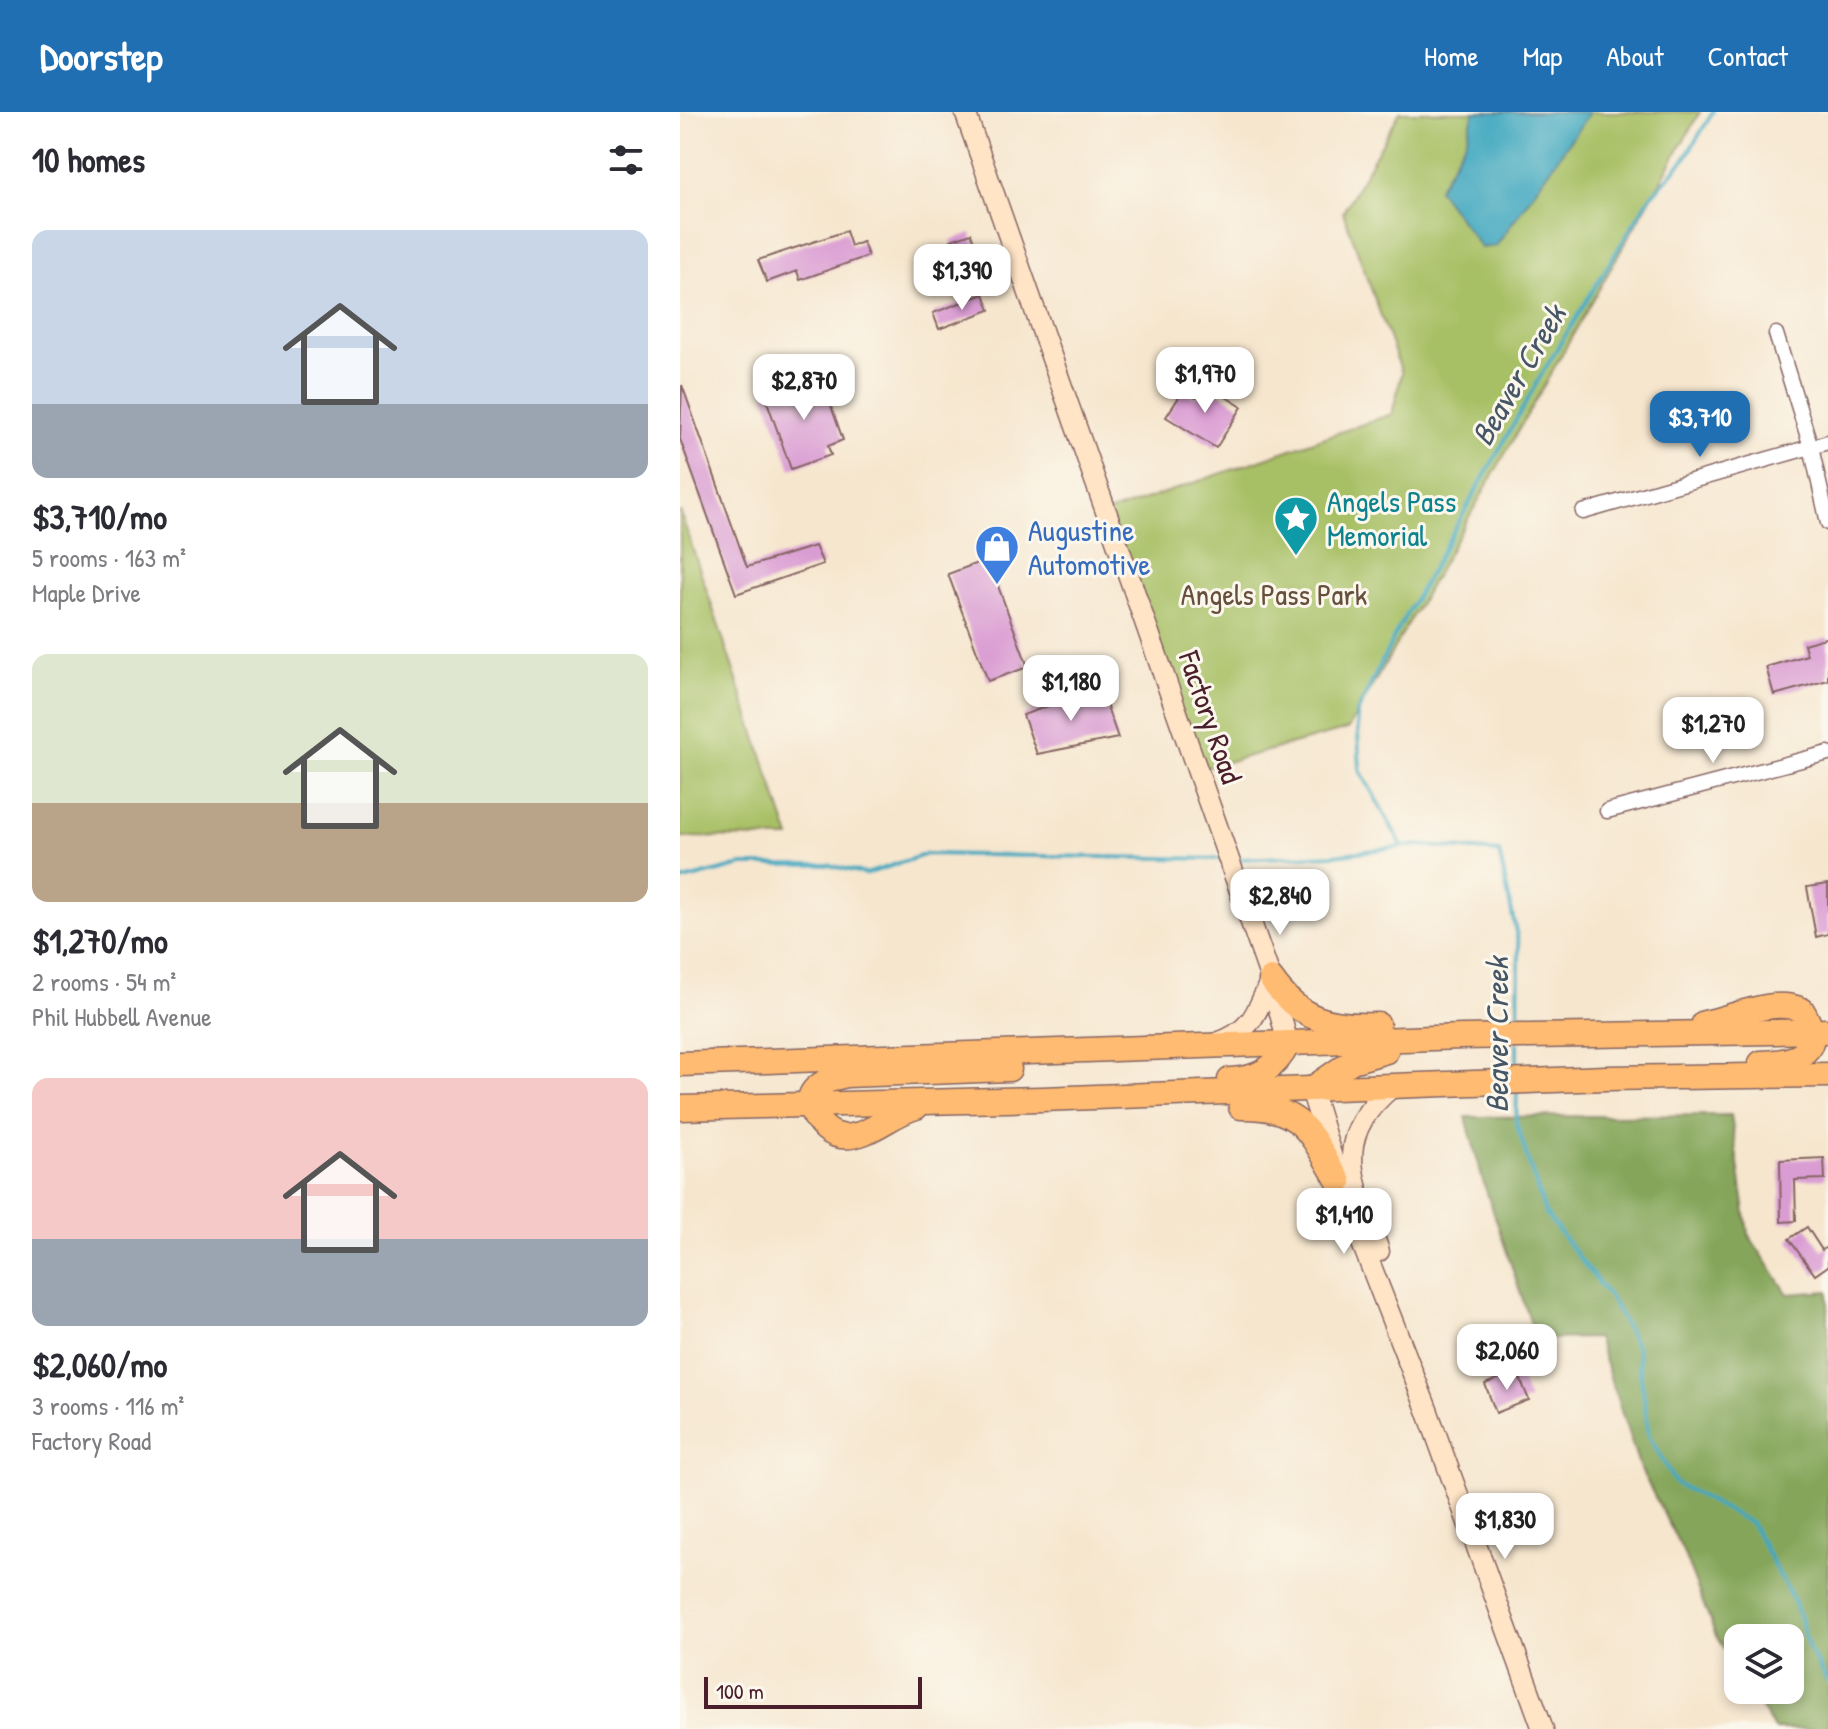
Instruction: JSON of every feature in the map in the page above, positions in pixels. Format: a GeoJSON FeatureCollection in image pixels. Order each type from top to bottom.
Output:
{"type":"FeatureCollection","features":[{"type":"Feature","properties":{"kind":"highway"},"geometry":{"type":"LineString","coordinates":[[1271,979],[1292,1004],[1328,1023],[1463,1053]]}},
{"type":"Feature","properties":{"kind":"highway"},"geometry":{"type":"LineString","coordinates":[[680,1064],[1288,1044],[1463,1053],[1570,1049],[1789,1004],[1802,1010],[1820,1032],[1805,1053],[1786,1063],[1570,1049],[1463,1053],[1383,1051],[1352,1061],[1311,1089]]}},
{"type":"Feature","properties":{"kind":"highway"},"geometry":{"type":"LineString","coordinates":[[842,1104],[889,1092],[1241,1080],[1256,1077],[1270,1069],[1288,1044]]}},
{"type":"Feature","properties":{"kind":"highway"},"geometry":{"type":"LineString","coordinates":[[941,1102],[907,1109],[862,1132],[842,1136],[828,1131],[817,1120],[810,1096],[818,1085],[847,1075],[1144,1064],[1205,1047]]}},
{"type":"Feature","properties":{"kind":"highway"},"geometry":{"type":"LineString","coordinates":[[1570,1049],[1709,1093],[1828,1088]]}},
{"type":"Feature","properties":{"kind":"highway"},"geometry":{"type":"LineString","coordinates":[[680,1108],[1393,1086],[1463,1053]]}},
{"type":"Feature","properties":{"kind":"highway"},"geometry":{"type":"LineString","coordinates":[[1657,1078],[1828,1075]]}},
{"type":"Feature","properties":{"kind":"highway"},"geometry":{"type":"LineString","coordinates":[[1042,1099],[1069,1112],[1275,1108],[1309,1131],[1339,1182]]}},
{"type":"Feature","properties":{"kind":"street","name":"Factory Road"},"geometry":{"type":"LineString","coordinates":[[965,112],[1271,979],[1288,1044]]}},
{"type":"Feature","properties":{"kind":"street"},"geometry":{"type":"LineString","coordinates":[[1776,334],[1811,447],[1828,523]]}},
{"type":"Feature","properties":{"kind":"street"},"geometry":{"type":"LineString","coordinates":[[1583,512],[1828,442]]}},
{"type":"Feature","properties":{"kind":"street"},"geometry":{"type":"LineString","coordinates":[[1607,811],[1828,753]]}},
{"type":"Feature","properties":{"kind":"street"},"geometry":{"type":"LineString","coordinates":[[1205,1047],[1236,1037],[1247,1026],[1271,979]]}},
{"type":"Feature","properties":{"kind":"street"},"geometry":{"type":"LineString","coordinates":[[1393,1086],[1373,1103],[1359,1123],[1351,1159],[1363,1204],[1419,1362],[1426,1407]]}},
{"type":"Feature","properties":{"kind":"street"},"geometry":{"type":"LineString","coordinates":[[1311,1089],[1339,1182],[1426,1407],[1543,1729]]}},
{"type":"Feature","properties":{"kind":"green space","name":"Angels Pass Park"},"geometry":{"type":"Polygon","coordinates":[[[1400,112],[1700,112],[1348,729],[1197,770],[1107,513],[1392,414],[1402,373],[1343,212],[1400,112]]]}},
{"type":"Feature","properties":{"kind":"green space"},"geometry":{"type":"Polygon","coordinates":[[[680,511],[790,838],[680,837],[680,511]]]}},
{"type":"Feature","properties":{"kind":"green space"},"geometry":{"type":"Polygon","coordinates":[[[1731,1115],[1748,1234],[1788,1294],[1828,1291],[1828,1729],[1774,1729],[1759,1704],[1804,1704],[1804,1624],[1724,1624],[1724,1649],[1716,1636],[1682,1549],[1640,1468],[1597,1338],[1536,1339],[1482,1178],[1466,1117],[1731,1115]]]}},
{"type":"Feature","properties":{"kind":"water"},"geometry":{"type":"Polygon","coordinates":[[[1474,112],[1590,112],[1496,246],[1481,248],[1438,189],[1466,141],[1474,112]]]}},
{"type":"Feature","properties":{"kind":"building"},"geometry":{"type":"Polygon","coordinates":[[[846,231],[851,246],[863,242],[868,256],[800,280],[797,271],[767,282],[758,260],[846,231]]]}},
{"type":"Feature","properties":{"kind":"building"},"geometry":{"type":"Polygon","coordinates":[[[971,233],[979,257],[960,264],[951,240],[971,233]]]}},
{"type":"Feature","properties":{"kind":"building"},"geometry":{"type":"Polygon","coordinates":[[[984,294],[990,310],[939,329],[933,313],[984,294]]]}},
{"type":"Feature","properties":{"kind":"building"},"geometry":{"type":"Polygon","coordinates":[[[804,380],[807,389],[823,383],[843,440],[828,446],[831,455],[791,469],[764,393],[804,380]]]}},
{"type":"Feature","properties":{"kind":"building"},"geometry":{"type":"Polygon","coordinates":[[[1205,384],[1242,407],[1216,448],[1166,417],[1183,391],[1196,398],[1205,384]]]}},
{"type":"Feature","properties":{"kind":"building"},"geometry":{"type":"Polygon","coordinates":[[[682,385],[747,567],[815,546],[823,564],[736,594],[680,439],[682,385]]]}},
{"type":"Feature","properties":{"kind":"building"},"geometry":{"type":"Polygon","coordinates":[[[988,559],[1028,667],[988,681],[948,574],[988,559]]]}},
{"type":"Feature","properties":{"kind":"building"},"geometry":{"type":"Polygon","coordinates":[[[1828,637],[1828,680],[1774,695],[1766,667],[1807,655],[1804,644],[1828,637]]]}},
{"type":"Feature","properties":{"kind":"building"},"geometry":{"type":"Polygon","coordinates":[[[1100,687],[1118,738],[1037,754],[1023,715],[1100,687]]]}},
{"type":"Feature","properties":{"kind":"building"},"geometry":{"type":"Polygon","coordinates":[[[1828,884],[1828,934],[1816,937],[1807,887],[1828,884]]]}},
{"type":"Feature","properties":{"kind":"building"},"geometry":{"type":"Polygon","coordinates":[[[1824,1158],[1825,1179],[1795,1180],[1796,1221],[1781,1222],[1780,1160],[1824,1158]]]}},
{"type":"Feature","properties":{"kind":"building"},"geometry":{"type":"Polygon","coordinates":[[[1807,1227],[1822,1250],[1828,1246],[1828,1266],[1815,1275],[1789,1239],[1807,1227]]]}},
{"type":"Feature","properties":{"kind":"building"},"geometry":{"type":"Polygon","coordinates":[[[1517,1371],[1529,1400],[1496,1413],[1485,1384],[1517,1371]]]}},
{"type":"Feature","properties":{"kind":"waterway","name":"Beaver Creek"},"geometry":{"type":"LineString","coordinates":[[1402,846],[1360,770],[1357,713],[1394,637],[1543,372],[1650,197],[1684,160],[1713,112]]}},
{"type":"Feature","properties":{"kind":"waterway","name":"Beaver Creek"},"geometry":{"type":"LineString","coordinates":[[1237,859],[1334,855],[1417,845],[1499,852],[1519,946],[1518,1026]]}},
{"type":"Feature","properties":{"kind":"waterway","name":"Beaver Creek"},"geometry":{"type":"LineString","coordinates":[[680,881],[742,865],[829,865],[866,874],[927,854],[1220,859]]}},
{"type":"Feature","properties":{"kind":"waterway","name":"Beaver Creek"},"geometry":{"type":"LineString","coordinates":[[1517,1043],[1517,1074]]}},
{"type":"Feature","properties":{"kind":"waterway","name":"Beaver Creek"},"geometry":{"type":"LineString","coordinates":[[1517,1091],[1516,1122],[1545,1213],[1611,1299],[1637,1347],[1649,1436],[1675,1483],[1751,1523],[1795,1603],[1809,1649],[1828,1683]]}},
{"type":"Feature","properties":{"kind":"place","name":"Angels Pass Memorial"},"geometry":{"type":"Point","coordinates":[1296,557]}},
{"type":"Feature","properties":{"kind":"place","name":"Augustine Automotive"},"geometry":{"type":"Point","coordinates":[997,586]}}]}
